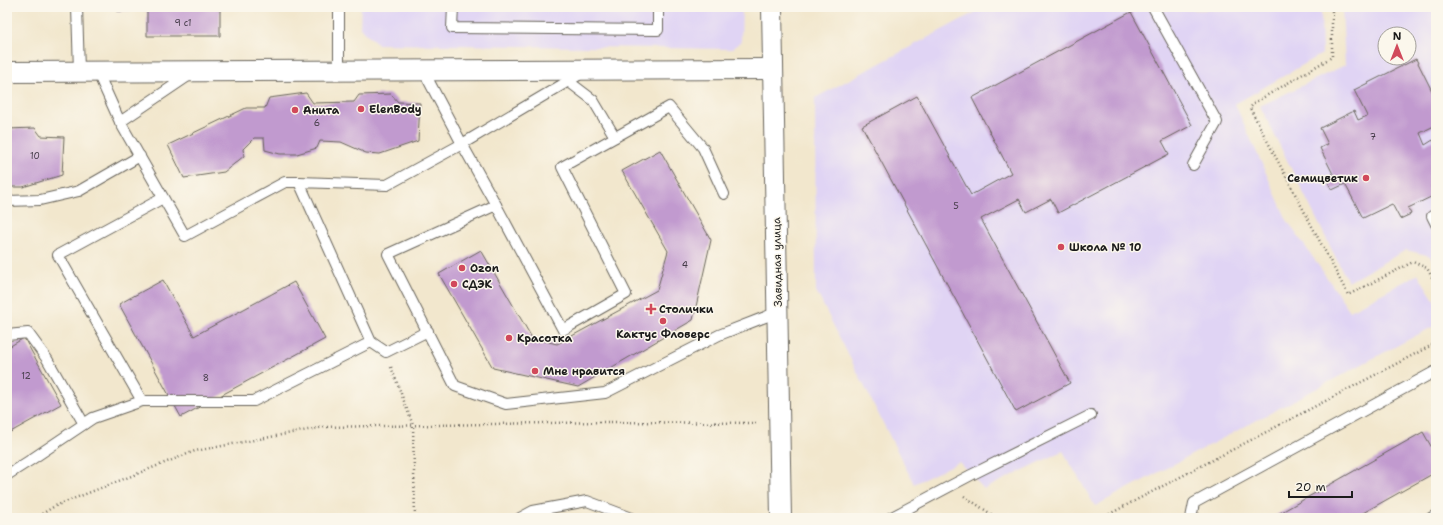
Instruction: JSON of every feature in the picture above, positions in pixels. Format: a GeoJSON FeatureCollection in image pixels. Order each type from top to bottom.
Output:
{"type":"FeatureCollection","features":[{"type":"Feature","properties":{"kind":"street","name":"Завидная улица"},"geometry":{"type":"LineString","coordinates":[[772,7],[781,518]]}},
{"type":"Feature","properties":{"kind":"street"},"geometry":{"type":"LineString","coordinates":[[7,72],[773,69]]}},
{"type":"Feature","properties":{"kind":"lane"},"geometry":{"type":"LineString","coordinates":[[76,7],[88,71],[140,156],[185,236],[285,182],[387,186],[462,144],[587,70]]}},
{"type":"Feature","properties":{"kind":"lane"},"geometry":{"type":"LineString","coordinates":[[339,7],[339,70]]}},
{"type":"Feature","properties":{"kind":"lane"},"geometry":{"type":"LineString","coordinates":[[453,7],[452,28],[650,30],[658,30],[658,7]]}},
{"type":"Feature","properties":{"kind":"lane"},"geometry":{"type":"LineString","coordinates":[[1153,7],[1217,122],[1193,165]]}},
{"type":"Feature","properties":{"kind":"lane"},"geometry":{"type":"LineString","coordinates":[[423,70],[563,330],[626,294],[562,167],[669,107],[703,148],[724,194]]}},
{"type":"Feature","properties":{"kind":"lane"},"geometry":{"type":"LineString","coordinates":[[120,122],[195,71]]}},
{"type":"Feature","properties":{"kind":"lane"},"geometry":{"type":"LineString","coordinates":[[568,81],[593,100],[615,137]]}},
{"type":"Feature","properties":{"kind":"lane"},"geometry":{"type":"LineString","coordinates":[[7,201],[40,200],[79,191],[140,156]]}},
{"type":"Feature","properties":{"kind":"lane"},"geometry":{"type":"LineString","coordinates":[[299,182],[371,342],[386,352],[428,331]]}},
{"type":"Feature","properties":{"kind":"lane"},"geometry":{"type":"LineString","coordinates":[[142,401],[58,255],[163,198]]}},
{"type":"Feature","properties":{"kind":"lane"},"geometry":{"type":"LineString","coordinates":[[496,205],[388,254],[455,386],[506,404],[605,393],[719,335],[778,312]]}},
{"type":"Feature","properties":{"kind":"lane"},"geometry":{"type":"LineString","coordinates":[[7,335],[28,333],[47,359],[84,424]]}},
{"type":"Feature","properties":{"kind":"lane"},"geometry":{"type":"LineString","coordinates":[[7,475],[94,418],[142,401],[254,401],[371,342]]}},
{"type":"Feature","properties":{"kind":"lane"},"geometry":{"type":"LineString","coordinates":[[1191,518],[1194,503],[1436,372]]}},
{"type":"Feature","properties":{"kind":"lane"},"geometry":{"type":"LineString","coordinates":[[890,518],[971,475],[1091,415]]}},
{"type":"Feature","properties":{"kind":"lane"},"geometry":{"type":"LineString","coordinates":[[520,518],[533,511],[587,501],[632,518]]}},
{"type":"Feature","properties":{"kind":"lane"},"geometry":{"type":"LineString","coordinates":[[1431,518],[1436,515]]}},
{"type":"Feature","properties":{"kind":"path"},"geometry":{"type":"LineString","coordinates":[[1332,7],[1332,57],[1254,103],[1250,108],[1348,295],[1413,262],[1426,268],[1436,285]]}},
{"type":"Feature","properties":{"kind":"path"},"geometry":{"type":"LineString","coordinates":[[1102,518],[1436,343]]}},
{"type":"Feature","properties":{"kind":"path"},"geometry":{"type":"LineString","coordinates":[[386,352],[413,425],[415,518]]}},
{"type":"Feature","properties":{"kind":"path"},"geometry":{"type":"LineString","coordinates":[[35,518],[55,506],[195,451],[324,426],[604,422],[780,423]]}},
{"type":"Feature","properties":{"kind":"path"},"geometry":{"type":"LineString","coordinates":[[951,486],[997,518]]}},
{"type":"Feature","properties":{"kind":"shaded area"},"geometry":{"type":"Polygon","coordinates":[[[361,7],[742,7],[741,41],[732,49],[378,44],[360,28],[361,7]]]}},
{"type":"Feature","properties":{"kind":"shaded area","name":"Школа № 10"},"geometry":{"type":"Polygon","coordinates":[[[985,7],[1158,7],[1159,10],[1321,10],[1322,54],[1235,104],[1287,220],[1350,311],[1418,274],[1436,303],[1436,325],[1095,506],[1063,451],[984,489],[959,462],[914,484],[816,291],[815,98],[985,7]]]}},
{"type":"Feature","properties":{"kind":"shaded area","name":"Семицветик"},"geometry":{"type":"Polygon","coordinates":[[[1342,7],[1436,7],[1436,265],[1431,256],[1406,250],[1348,282],[1260,106],[1345,65],[1342,7]]]}},
{"type":"Feature","properties":{"kind":"building"},"geometry":{"type":"Polygon","coordinates":[[[117,7],[220,7],[220,36],[147,36],[147,11],[117,11],[117,7]]]}},
{"type":"Feature","properties":{"kind":"building"},"geometry":{"type":"Polygon","coordinates":[[[1131,12],[1192,125],[1162,141],[1169,154],[1058,213],[1051,199],[1026,212],[1019,199],[981,219],[1070,383],[1016,412],[862,126],[917,96],[971,195],[1011,173],[972,98],[1131,12]]]}},
{"type":"Feature","properties":{"kind":"building"},"geometry":{"type":"Polygon","coordinates":[[[1417,61],[1436,99],[1436,125],[1420,133],[1425,145],[1433,140],[1436,146],[1436,183],[1431,186],[1435,195],[1408,208],[1411,214],[1400,219],[1392,204],[1363,218],[1345,184],[1332,190],[1327,180],[1334,176],[1320,148],[1328,144],[1320,128],[1354,111],[1358,120],[1367,116],[1354,90],[1402,66],[1417,66],[1417,61]]]}},
{"type":"Feature","properties":{"kind":"building"},"geometry":{"type":"Polygon","coordinates":[[[306,93],[313,103],[354,102],[359,95],[391,94],[398,102],[420,103],[418,141],[380,154],[366,153],[341,142],[320,141],[317,148],[297,154],[280,154],[265,150],[264,138],[254,138],[243,149],[244,156],[224,172],[184,178],[168,145],[246,108],[265,108],[269,98],[306,93]]]}},
{"type":"Feature","properties":{"kind":"building"},"geometry":{"type":"Polygon","coordinates":[[[35,128],[41,136],[64,137],[62,175],[23,187],[7,186],[7,129],[35,128]]]}},
{"type":"Feature","properties":{"kind":"building"},"geometry":{"type":"Polygon","coordinates":[[[660,150],[711,240],[693,320],[578,387],[493,368],[439,274],[481,250],[532,338],[557,344],[657,290],[668,251],[622,171],[660,150]]]}},
{"type":"Feature","properties":{"kind":"building"},"geometry":{"type":"Polygon","coordinates":[[[163,280],[194,336],[294,282],[325,339],[181,417],[119,304],[163,280]]]}},
{"type":"Feature","properties":{"kind":"building"},"geometry":{"type":"Polygon","coordinates":[[[24,338],[61,404],[7,434],[7,348],[24,338]]]}},
{"type":"Feature","properties":{"kind":"building"},"geometry":{"type":"Polygon","coordinates":[[[1423,432],[1436,455],[1436,472],[1354,518],[1271,518],[1423,432]]]}},
{"type":"Feature","properties":{"kind":"place","name":"ElenBody"},"geometry":{"type":"Point","coordinates":[361,109]}},
{"type":"Feature","properties":{"kind":"place","name":"Анита"},"geometry":{"type":"Point","coordinates":[295,110]}},
{"type":"Feature","properties":{"kind":"place","name":"Семицветик"},"geometry":{"type":"Point","coordinates":[1366,178]}},
{"type":"Feature","properties":{"kind":"place","name":"Школа № 10"},"geometry":{"type":"Point","coordinates":[1061,247]}},
{"type":"Feature","properties":{"kind":"place","name":"Ozon"},"geometry":{"type":"Point","coordinates":[462,268]}},
{"type":"Feature","properties":{"kind":"place","name":"СДЭК"},"geometry":{"type":"Point","coordinates":[454,284]}},
{"type":"Feature","properties":{"kind":"place","name":"Столички"},"geometry":{"type":"Point","coordinates":[651,309]}},
{"type":"Feature","properties":{"kind":"place","name":"Кактус Фловерс"},"geometry":{"type":"Point","coordinates":[663,321]}},
{"type":"Feature","properties":{"kind":"place","name":"Красотка"},"geometry":{"type":"Point","coordinates":[509,338]}},
{"type":"Feature","properties":{"kind":"place","name":"Мне нравится"},"geometry":{"type":"Point","coordinates":[535,371]}}]}
